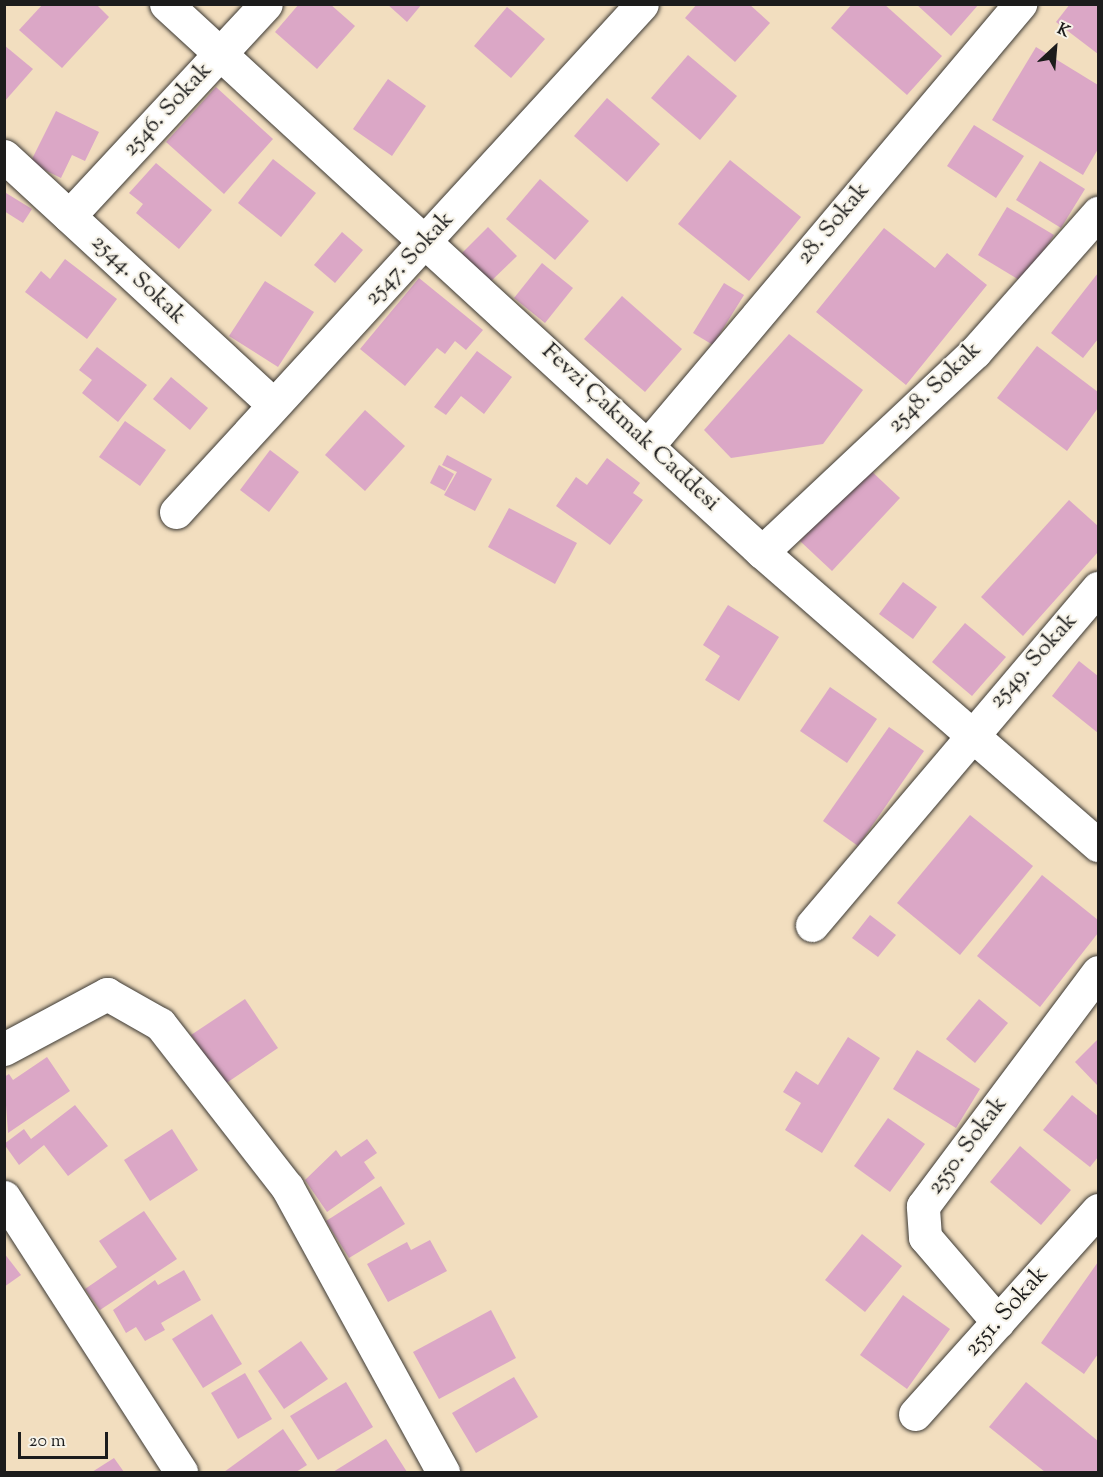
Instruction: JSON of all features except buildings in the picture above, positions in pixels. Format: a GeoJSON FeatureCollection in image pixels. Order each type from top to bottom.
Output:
{"type":"FeatureCollection","features":[{"type":"Feature","properties":{"kind":"street","name":"Fevzi Çakmak Caddesi"},"geometry":{"type":"LineString","coordinates":[[166,4],[649,444],[762,552],[1098,845]]}},
{"type":"Feature","properties":{"kind":"street","name":"2546. Sokak"},"geometry":{"type":"LineString","coordinates":[[69,216],[266,4]]}},
{"type":"Feature","properties":{"kind":"street","name":"2547. Sokak"},"geometry":{"type":"LineString","coordinates":[[176,512],[272,403],[428,241],[642,4]]}},
{"type":"Feature","properties":{"kind":"street","name":"28. Sokak"},"geometry":{"type":"LineString","coordinates":[[649,444],[1020,4]]}},
{"type":"Feature","properties":{"kind":"street","name":"2544. Sokak"},"geometry":{"type":"LineString","coordinates":[[4,156],[272,403]]}},
{"type":"Feature","properties":{"kind":"street","name":"2548. Sokak"},"geometry":{"type":"LineString","coordinates":[[762,552],[975,352],[1098,213]]}},
{"type":"Feature","properties":{"kind":"street","name":"2549. Sokak"},"geometry":{"type":"LineString","coordinates":[[812,925],[970,733],[1098,588]]}},
{"type":"Feature","properties":{"kind":"street","name":"2550. Sokak"},"geometry":{"type":"LineString","coordinates":[[998,1322],[925,1237],[923,1206],[1098,972]]}},
{"type":"Feature","properties":{"kind":"street"},"geometry":{"type":"LineString","coordinates":[[4,1048],[107,994],[159,1024],[287,1187],[443,1473]]}},
{"type":"Feature","properties":{"kind":"street"},"geometry":{"type":"LineString","coordinates":[[4,1197],[181,1473]]}},
{"type":"Feature","properties":{"kind":"street","name":"2551. Sokak"},"geometry":{"type":"LineString","coordinates":[[915,1414],[1098,1210]]}}]}
